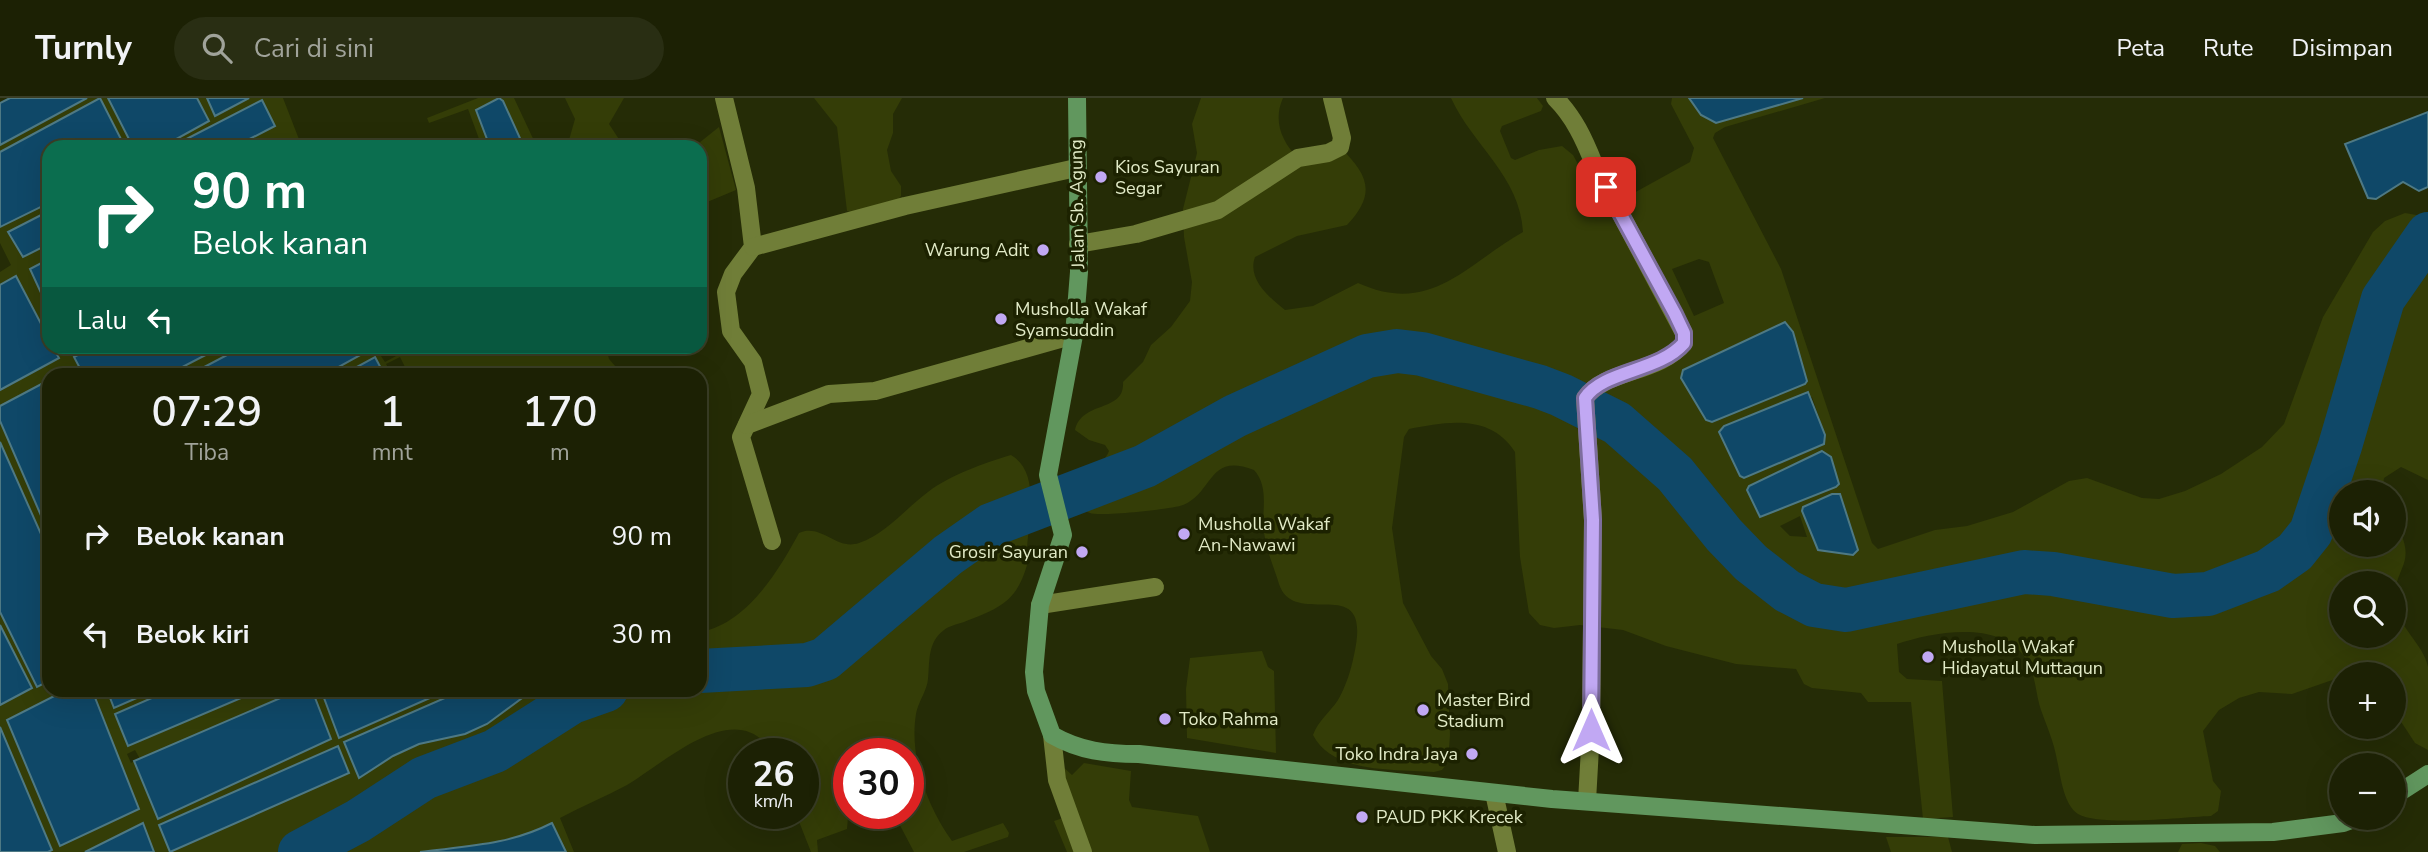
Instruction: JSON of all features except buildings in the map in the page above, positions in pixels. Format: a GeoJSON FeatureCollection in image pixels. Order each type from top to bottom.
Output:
{"type":"FeatureCollection","features":[{"type":"Feature","properties":{"kind":"street"},"geometry":{"type":"LineString","coordinates":[[724,98],[746,188],[753,247]]}},
{"type":"Feature","properties":{"kind":"street","name":"Jalan Sb. Agung"},"geometry":{"type":"LineString","coordinates":[[1041,605],[1063,534],[1048,475],[1074,335],[1078,244],[1077,98]]}},
{"type":"Feature","properties":{"kind":"street"},"geometry":{"type":"LineString","coordinates":[[1078,244],[1136,234],[1218,210],[1298,158],[1328,153],[1340,147],[1342,138],[1332,98]]}},
{"type":"Feature","properties":{"kind":"street"},"geometry":{"type":"LineString","coordinates":[[1555,98],[1570,113],[1585,140],[1594,164],[1684,333],[1684,343],[1673,354],[1595,387],[1585,398],[1593,520],[1591,730],[1587,801]]}},
{"type":"Feature","properties":{"kind":"street"},"geometry":{"type":"LineString","coordinates":[[772,541],[741,437],[761,394],[753,362],[731,331],[726,292],[733,274],[753,247],[905,206],[1076,168]]}},
{"type":"Feature","properties":{"kind":"street"},"geometry":{"type":"LineString","coordinates":[[747,425],[829,394],[875,391],[1074,335]]}},
{"type":"Feature","properties":{"kind":"street"},"geometry":{"type":"LineString","coordinates":[[1083,852],[1057,780],[1052,735],[1036,691],[1034,672],[1041,605],[1155,587]]}},
{"type":"Feature","properties":{"kind":"street"},"geometry":{"type":"LineString","coordinates":[[1052,735],[1073,747],[1102,753],[1139,754],[1494,793],[2035,835],[2273,832],[2329,825]]}},
{"type":"Feature","properties":{"kind":"street"},"geometry":{"type":"LineString","coordinates":[[2406,788],[2428,774]]}},
{"type":"Feature","properties":{"kind":"street"},"geometry":{"type":"LineString","coordinates":[[1494,793],[1507,852]]}},
{"type":"Feature","properties":{"kind":"green space"},"geometry":{"type":"Polygon","coordinates":[[[87,98],[108,98],[129,140],[121,140],[100,99],[0,152],[0,145],[87,98]]]}},
{"type":"Feature","properties":{"kind":"green space"},"geometry":{"type":"Polygon","coordinates":[[[197,98],[207,98],[216,116],[249,98],[283,98],[299,140],[248,140],[275,126],[262,100],[185,140],[175,140],[209,121],[197,98]]]}},
{"type":"Feature","properties":{"kind":"green space"},"geometry":{"type":"Polygon","coordinates":[[[478,98],[499,98],[476,110],[487,140],[479,140],[468,109],[429,123],[427,118],[478,98]]]}},
{"type":"Feature","properties":{"kind":"green space"},"geometry":{"type":"Polygon","coordinates":[[[499,98],[514,98],[534,140],[520,140],[499,98]]]}},
{"type":"Feature","properties":{"kind":"green space"},"geometry":{"type":"Polygon","coordinates":[[[565,98],[624,98],[609,124],[619,140],[569,140],[575,119],[565,98]]]}},
{"type":"Feature","properties":{"kind":"green space"},"geometry":{"type":"Polygon","coordinates":[[[814,98],[902,98],[893,114],[893,133],[887,150],[891,171],[901,186],[901,196],[897,201],[855,213],[847,211],[837,127],[814,98]]]}},
{"type":"Feature","properties":{"kind":"green space"},"geometry":{"type":"Polygon","coordinates":[[[1201,98],[1283,98],[1279,114],[1280,130],[1287,145],[1298,158],[1340,147],[1357,166],[1365,184],[1365,194],[1356,214],[1347,225],[1297,236],[1255,257],[1253,265],[1257,280],[1266,293],[1285,310],[1313,306],[1358,283],[1384,292],[1406,294],[1427,290],[1465,271],[1523,232],[1514,194],[1451,98],[1537,98],[1543,106],[1541,111],[1502,126],[1500,131],[1511,158],[1515,160],[1539,150],[1562,146],[1573,155],[1603,210],[1690,162],[1694,148],[1671,104],[1672,98],[1689,98],[1716,123],[1803,98],[1825,98],[1725,127],[1715,133],[1713,138],[1781,269],[1872,543],[1878,549],[1935,530],[1967,526],[2013,512],[2069,481],[2087,478],[2142,498],[2159,499],[2185,491],[2221,474],[2262,447],[2284,424],[2323,317],[2373,232],[2385,221],[2405,213],[2428,217],[2428,480],[2401,467],[2384,480],[2329,480],[2329,557],[2405,557],[2401,571],[2329,571],[2329,648],[2406,648],[2406,629],[2421,650],[2428,667],[2428,750],[2415,743],[2406,729],[2406,662],[2329,662],[2329,681],[2292,694],[2259,692],[2239,698],[2219,710],[2203,731],[2213,781],[2221,791],[2218,811],[2211,816],[2123,821],[2089,818],[2073,810],[2066,797],[2032,671],[2026,659],[2015,646],[2000,638],[1966,632],[1947,633],[1897,644],[1899,672],[1907,679],[1942,681],[1953,817],[1923,819],[1911,702],[1868,702],[1861,693],[1812,688],[1804,684],[1796,669],[1736,664],[1666,646],[1623,630],[1580,625],[1554,628],[1540,625],[1529,613],[1520,557],[1515,452],[1494,431],[1468,423],[1453,423],[1409,429],[1404,437],[1392,528],[1403,603],[1448,684],[1448,762],[1442,770],[1434,772],[1366,767],[1335,757],[1322,748],[1313,735],[1338,700],[1348,678],[1357,629],[1353,614],[1343,607],[1330,604],[1300,603],[1288,597],[1279,584],[1266,545],[1262,484],[1254,470],[1228,466],[1219,470],[1201,492],[1183,505],[1152,510],[1090,513],[1077,503],[1068,490],[1101,462],[1109,451],[1105,445],[1089,440],[1075,430],[1079,421],[1086,414],[1117,398],[1122,392],[1123,382],[1143,362],[1151,345],[1171,327],[1190,301],[1192,282],[1184,237],[1183,209],[1197,153],[1192,124],[1201,98]],[[1699,259],[1672,269],[1694,316],[1724,303],[1709,262],[1699,259]],[[1785,322],[1683,370],[1706,420],[1712,422],[1805,384],[1807,380],[1793,332],[1785,322]],[[1812,397],[1724,426],[1719,431],[1740,476],[1744,478],[1824,444],[1825,435],[1812,397]],[[1800,516],[1780,526],[1790,536],[1807,537],[1800,516]]]}},
{"type":"Feature","properties":{"kind":"green space"},"geometry":{"type":"Polygon","coordinates":[[[719,127],[736,190],[707,202],[707,140],[703,140],[719,127]]]}},
{"type":"Feature","properties":{"kind":"green space"},"geometry":{"type":"Polygon","coordinates":[[[42,206],[42,215],[8,232],[23,257],[42,248],[42,263],[30,269],[42,294],[42,326],[16,277],[0,285],[0,272],[11,265],[0,243],[0,227],[42,206]]]}},
{"type":"Feature","properties":{"kind":"green space"},"geometry":{"type":"Polygon","coordinates":[[[57,354],[80,354],[74,357],[80,368],[42,368],[42,384],[0,406],[0,390],[59,358],[57,354]]]}},
{"type":"Feature","properties":{"kind":"green space"},"geometry":{"type":"Polygon","coordinates":[[[208,354],[230,354],[203,368],[181,368],[208,354]]]}},
{"type":"Feature","properties":{"kind":"green space"},"geometry":{"type":"Polygon","coordinates":[[[361,354],[380,354],[385,362],[398,354],[608,354],[617,368],[403,368],[400,357],[386,364],[388,368],[381,368],[375,357],[355,368],[336,368],[361,354]]]}},
{"type":"Feature","properties":{"kind":"green space"},"geometry":{"type":"Polygon","coordinates":[[[0,421],[42,518],[42,536],[0,442],[0,421]]]}},
{"type":"Feature","properties":{"kind":"green space"},"geometry":{"type":"Polygon","coordinates":[[[1011,455],[1021,464],[1027,476],[1031,505],[1027,565],[1023,578],[1011,596],[996,608],[948,627],[939,635],[932,646],[927,683],[916,714],[915,738],[833,738],[833,829],[847,829],[817,840],[818,852],[811,852],[802,829],[819,829],[819,738],[759,738],[741,730],[722,731],[702,738],[627,785],[560,818],[574,852],[566,852],[552,823],[513,840],[483,847],[420,852],[154,852],[142,824],[85,852],[48,852],[52,849],[0,727],[0,705],[32,688],[0,625],[0,612],[37,686],[42,684],[42,697],[52,697],[7,720],[60,846],[138,809],[95,697],[110,697],[114,708],[139,697],[154,697],[115,714],[128,745],[243,697],[283,697],[140,759],[135,750],[127,754],[131,763],[134,761],[158,819],[331,739],[315,697],[324,697],[340,738],[432,697],[447,697],[344,742],[360,777],[393,756],[419,744],[465,734],[487,724],[524,697],[707,697],[707,630],[732,619],[759,594],[799,533],[815,531],[843,543],[859,543],[887,527],[928,492],[957,475],[1011,455]]]}},
{"type":"Feature","properties":{"kind":"green space"},"geometry":{"type":"Polygon","coordinates":[[[1262,651],[1268,667],[1274,671],[1276,753],[1187,738],[1186,689],[1190,658],[1262,651]]]}},
{"type":"Feature","properties":{"kind":"green space"},"geometry":{"type":"Polygon","coordinates":[[[1052,757],[1072,775],[1084,763],[1131,771],[1129,800],[1132,807],[1198,816],[1210,852],[1067,852],[1054,821],[1069,816],[1052,757]]]}},
{"type":"Feature","properties":{"kind":"green space"},"geometry":{"type":"Polygon","coordinates":[[[924,786],[935,813],[952,841],[1003,823],[1009,833],[1008,837],[964,852],[914,852],[902,829],[924,829],[924,786]]]}},
{"type":"Feature","properties":{"kind":"green space"},"geometry":{"type":"Polygon","coordinates":[[[1886,837],[1948,837],[1952,852],[1891,852],[1886,837]]]}},
{"type":"Feature","properties":{"kind":"green space"},"geometry":{"type":"Polygon","coordinates":[[[2201,843],[2215,846],[2220,852],[2178,852],[2182,844],[2201,843]]]}},
{"type":"Feature","properties":{"kind":"water"},"geometry":{"type":"Polygon","coordinates":[[[10,98],[87,98],[0,145],[0,103],[10,98]]]}},
{"type":"Feature","properties":{"kind":"water"},"geometry":{"type":"Polygon","coordinates":[[[100,98],[121,140],[42,140],[42,206],[0,227],[0,152],[100,98]]]}},
{"type":"Feature","properties":{"kind":"water"},"geometry":{"type":"Polygon","coordinates":[[[108,98],[197,98],[209,121],[175,140],[129,140],[108,98]]]}},
{"type":"Feature","properties":{"kind":"water"},"geometry":{"type":"Polygon","coordinates":[[[207,98],[249,98],[215,116],[207,98]]]}},
{"type":"Feature","properties":{"kind":"water"},"geometry":{"type":"Polygon","coordinates":[[[499,98],[503,101],[521,140],[487,140],[476,110],[499,98]]]}},
{"type":"Feature","properties":{"kind":"water"},"geometry":{"type":"Polygon","coordinates":[[[1689,98],[1803,98],[1716,123],[1701,115],[1689,98]]]}},
{"type":"Feature","properties":{"kind":"water"},"geometry":{"type":"Polygon","coordinates":[[[262,100],[275,126],[248,140],[185,140],[262,100]]]}},
{"type":"Feature","properties":{"kind":"water"},"geometry":{"type":"Polygon","coordinates":[[[2428,112],[2428,187],[2419,191],[2403,182],[2376,199],[2368,198],[2345,144],[2428,112]]]}},
{"type":"Feature","properties":{"kind":"water"},"geometry":{"type":"Polygon","coordinates":[[[42,215],[42,248],[23,257],[8,232],[42,215]]]}},
{"type":"Feature","properties":{"kind":"water"},"geometry":{"type":"Polygon","coordinates":[[[42,263],[42,295],[30,269],[42,263]]]}},
{"type":"Feature","properties":{"kind":"water"},"geometry":{"type":"Polygon","coordinates":[[[16,276],[42,326],[42,354],[57,354],[59,358],[0,390],[0,285],[16,276]]]}},
{"type":"Feature","properties":{"kind":"water"},"geometry":{"type":"Polygon","coordinates":[[[1785,322],[1793,332],[1807,381],[1805,384],[1712,422],[1706,420],[1681,378],[1683,370],[1785,322]]]}},
{"type":"Feature","properties":{"kind":"water"},"geometry":{"type":"Polygon","coordinates":[[[80,354],[208,354],[181,368],[80,368],[74,357],[80,354]]]}},
{"type":"Feature","properties":{"kind":"water"},"geometry":{"type":"Polygon","coordinates":[[[229,354],[362,354],[337,368],[202,368],[229,354]]]}},
{"type":"Feature","properties":{"kind":"water"},"geometry":{"type":"Polygon","coordinates":[[[375,357],[381,368],[355,368],[375,357]]]}},
{"type":"Feature","properties":{"kind":"water"},"geometry":{"type":"Polygon","coordinates":[[[42,384],[42,518],[0,421],[0,406],[42,384]]]}},
{"type":"Feature","properties":{"kind":"water"},"geometry":{"type":"Polygon","coordinates":[[[1808,392],[1825,435],[1824,444],[1744,478],[1740,476],[1719,432],[1724,426],[1808,392]]]}},
{"type":"Feature","properties":{"kind":"water"},"geometry":{"type":"Polygon","coordinates":[[[0,442],[42,536],[42,684],[37,687],[0,612],[0,442]]]}},
{"type":"Feature","properties":{"kind":"water"},"geometry":{"type":"Polygon","coordinates":[[[1822,451],[1831,457],[1839,484],[1760,517],[1747,490],[1749,486],[1822,451]]]}},
{"type":"Feature","properties":{"kind":"water"},"geometry":{"type":"Polygon","coordinates":[[[1832,494],[1840,494],[1858,550],[1853,555],[1818,550],[1802,511],[1803,507],[1832,494]]]}},
{"type":"Feature","properties":{"kind":"water"},"geometry":{"type":"Polygon","coordinates":[[[0,625],[32,688],[0,705],[0,625]]]}},
{"type":"Feature","properties":{"kind":"water"},"geometry":{"type":"Polygon","coordinates":[[[52,697],[95,697],[139,809],[60,846],[7,720],[52,697]]]}},
{"type":"Feature","properties":{"kind":"water"},"geometry":{"type":"Polygon","coordinates":[[[110,697],[139,697],[114,708],[110,697]]]}},
{"type":"Feature","properties":{"kind":"water"},"geometry":{"type":"Polygon","coordinates":[[[154,697],[244,697],[128,746],[115,714],[154,697]]]}},
{"type":"Feature","properties":{"kind":"water"},"geometry":{"type":"Polygon","coordinates":[[[283,697],[315,697],[331,739],[158,819],[134,761],[283,697]]]}},
{"type":"Feature","properties":{"kind":"water"},"geometry":{"type":"Polygon","coordinates":[[[324,697],[432,697],[339,738],[324,697]]]}},
{"type":"Feature","properties":{"kind":"water"},"geometry":{"type":"Polygon","coordinates":[[[447,697],[524,697],[487,724],[465,734],[419,744],[393,756],[359,778],[344,742],[447,697]]]}},
{"type":"Feature","properties":{"kind":"water"},"geometry":{"type":"Polygon","coordinates":[[[0,727],[52,850],[48,852],[0,852],[0,727]]]}},
{"type":"Feature","properties":{"kind":"water"},"geometry":{"type":"Polygon","coordinates":[[[338,746],[349,773],[170,852],[159,825],[338,746]]]}},
{"type":"Feature","properties":{"kind":"water"},"geometry":{"type":"Polygon","coordinates":[[[143,823],[154,852],[85,852],[143,823]]]}},
{"type":"Feature","properties":{"kind":"water"},"geometry":{"type":"Polygon","coordinates":[[[552,823],[566,852],[420,852],[504,840],[552,823]]]}},
{"type":"Feature","properties":{"kind":"waterway"},"geometry":{"type":"LineString","coordinates":[[707,671],[807,665],[825,659],[948,555],[991,525],[1145,466],[1235,416],[1367,356],[1397,351],[1422,354],[1540,387],[1617,423],[1675,474],[1724,535],[1751,563],[1787,591],[1814,605],[1846,610],[2024,572],[2053,574],[2173,596],[2208,594],[2268,571],[2295,552],[2311,532],[2340,446],[2383,299],[2428,234]]}},
{"type":"Feature","properties":{"kind":"waterway"},"geometry":{"type":"LineString","coordinates":[[300,852],[358,821],[424,778],[495,751],[572,702],[586,697]]}},
{"type":"Feature","properties":{"kind":"place","name":"Kios Sayuran Segar"},"geometry":{"type":"Point","coordinates":[1101,177]}},
{"type":"Feature","properties":{"kind":"place","name":"Warung Adit"},"geometry":{"type":"Point","coordinates":[1043,250]}},
{"type":"Feature","properties":{"kind":"place","name":"Musholla Wakaf Syamsuddin"},"geometry":{"type":"Point","coordinates":[1001,319]}},
{"type":"Feature","properties":{"kind":"place","name":"Musholla Wakaf An-Nawawi"},"geometry":{"type":"Point","coordinates":[1184,534]}},
{"type":"Feature","properties":{"kind":"place","name":"Grosir Sayuran"},"geometry":{"type":"Point","coordinates":[1082,552]}},
{"type":"Feature","properties":{"kind":"place","name":"Musholla Wakaf Hidayatul Muttaqun"},"geometry":{"type":"Point","coordinates":[1928,657]}},
{"type":"Feature","properties":{"kind":"place","name":"Master Bird Stadium"},"geometry":{"type":"Point","coordinates":[1423,710]}},
{"type":"Feature","properties":{"kind":"place","name":"Toko Rahma"},"geometry":{"type":"Point","coordinates":[1165,719]}},
{"type":"Feature","properties":{"kind":"place","name":"Toko Indra Jaya"},"geometry":{"type":"Point","coordinates":[1472,754]}},
{"type":"Feature","properties":{"kind":"place","name":"PAUD PKK Krecek"},"geometry":{"type":"Point","coordinates":[1362,817]}},
{"type":"Feature","properties":{"kind":"route"},"geometry":{"type":"LineString","coordinates":[[1591,730],[1593,520],[1585,398],[1595,387],[1673,354],[1684,343],[1684,333],[1675,314],[1606,187]]}}]}
